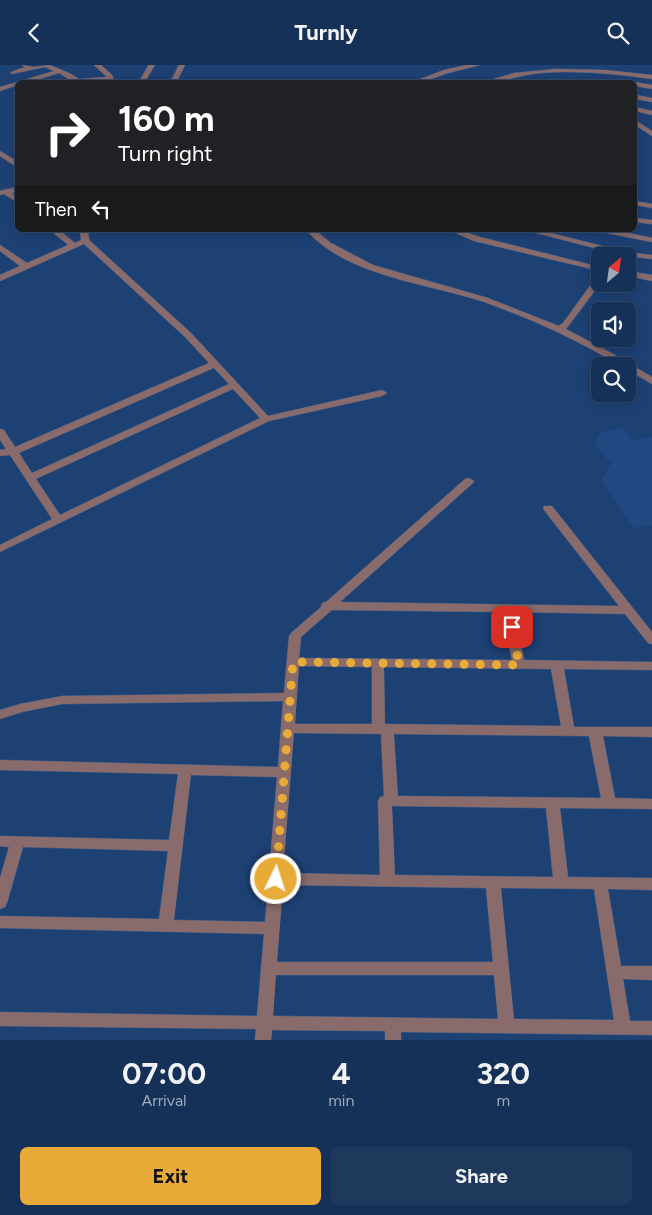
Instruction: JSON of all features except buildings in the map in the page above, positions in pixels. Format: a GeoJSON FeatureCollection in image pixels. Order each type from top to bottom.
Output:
{"type":"FeatureCollection","features":[{"type":"Feature","properties":{"kind":"street"},"geometry":{"type":"LineString","coordinates":[[13,73],[28,66],[34,69],[45,65],[76,80]]}},
{"type":"Feature","properties":{"kind":"street"},"geometry":{"type":"LineString","coordinates":[[97,65],[111,80]]}},
{"type":"Feature","properties":{"kind":"street"},"geometry":{"type":"LineString","coordinates":[[143,80],[152,65]]}},
{"type":"Feature","properties":{"kind":"street"},"geometry":{"type":"LineString","coordinates":[[174,80],[182,65]]}},
{"type":"Feature","properties":{"kind":"street"},"geometry":{"type":"LineString","coordinates":[[411,80],[431,72],[463,65]]}},
{"type":"Feature","properties":{"kind":"street"},"geometry":{"type":"LineString","coordinates":[[422,80],[446,71],[477,65]]}},
{"type":"Feature","properties":{"kind":"street"},"geometry":{"type":"LineString","coordinates":[[28,80],[60,71]]}},
{"type":"Feature","properties":{"kind":"street"},"geometry":{"type":"LineString","coordinates":[[495,80],[524,73],[560,71],[613,72],[652,77]]}},
{"type":"Feature","properties":{"kind":"street"},"geometry":{"type":"LineString","coordinates":[[56,80],[69,75]]}},
{"type":"Feature","properties":{"kind":"street"},"geometry":{"type":"LineString","coordinates":[[0,89],[15,84]]}},
{"type":"Feature","properties":{"kind":"street"},"geometry":{"type":"LineString","coordinates":[[637,84],[652,87]]}},
{"type":"Feature","properties":{"kind":"street"},"geometry":{"type":"LineString","coordinates":[[637,97],[652,100]]}},
{"type":"Feature","properties":{"kind":"street"},"geometry":{"type":"LineString","coordinates":[[637,109],[652,113]]}},
{"type":"Feature","properties":{"kind":"street"},"geometry":{"type":"LineString","coordinates":[[637,123],[652,134]]}},
{"type":"Feature","properties":{"kind":"street"},"geometry":{"type":"LineString","coordinates":[[0,153],[15,164]]}},
{"type":"Feature","properties":{"kind":"street"},"geometry":{"type":"LineString","coordinates":[[0,184],[15,187]]}},
{"type":"Feature","properties":{"kind":"street"},"geometry":{"type":"LineString","coordinates":[[2,192],[15,189]]}},
{"type":"Feature","properties":{"kind":"street"},"geometry":{"type":"LineString","coordinates":[[2,192],[15,199]]}},
{"type":"Feature","properties":{"kind":"street"},"geometry":{"type":"LineString","coordinates":[[637,203],[652,206]]}},
{"type":"Feature","properties":{"kind":"street"},"geometry":{"type":"LineString","coordinates":[[637,220],[652,222]]}},
{"type":"Feature","properties":{"kind":"street"},"geometry":{"type":"LineString","coordinates":[[56,232],[74,246]]}},
{"type":"Feature","properties":{"kind":"street"},"geometry":{"type":"LineString","coordinates":[[84,232],[85,241],[188,335],[266,419]]}},
{"type":"Feature","properties":{"kind":"street"},"geometry":{"type":"LineString","coordinates":[[312,232],[331,247],[368,266],[485,301],[563,327],[652,381]]}},
{"type":"Feature","properties":{"kind":"street"},"geometry":{"type":"LineString","coordinates":[[323,232],[342,247],[377,264],[489,297],[604,344],[652,373]]}},
{"type":"Feature","properties":{"kind":"street"},"geometry":{"type":"LineString","coordinates":[[458,232],[477,239],[591,267]]}},
{"type":"Feature","properties":{"kind":"street"},"geometry":{"type":"LineString","coordinates":[[537,232],[626,254],[652,257]]}},
{"type":"Feature","properties":{"kind":"street"},"geometry":{"type":"LineString","coordinates":[[611,232],[652,240]]}},
{"type":"Feature","properties":{"kind":"street"},"geometry":{"type":"LineString","coordinates":[[0,278],[85,241]]}},
{"type":"Feature","properties":{"kind":"street"},"geometry":{"type":"LineString","coordinates":[[0,247],[26,267]]}},
{"type":"Feature","properties":{"kind":"street"},"geometry":{"type":"LineString","coordinates":[[636,275],[652,278]]}},
{"type":"Feature","properties":{"kind":"street"},"geometry":{"type":"LineString","coordinates":[[563,327],[591,290]]}},
{"type":"Feature","properties":{"kind":"street"},"geometry":{"type":"LineString","coordinates":[[0,453],[14,451],[216,365]]}},
{"type":"Feature","properties":{"kind":"street"},"geometry":{"type":"LineString","coordinates":[[31,478],[236,385]]}},
{"type":"Feature","properties":{"kind":"street"},"geometry":{"type":"LineString","coordinates":[[1,546],[266,419],[382,393]]}},
{"type":"Feature","properties":{"kind":"street"},"geometry":{"type":"LineString","coordinates":[[0,433],[14,451],[57,519]]}},
{"type":"Feature","properties":{"kind":"street"},"geometry":{"type":"LineString","coordinates":[[264,1032],[295,636],[326,606],[469,481]]}},
{"type":"Feature","properties":{"kind":"street"},"geometry":{"type":"LineString","coordinates":[[548,508],[652,640]]}},
{"type":"Feature","properties":{"kind":"street"},"geometry":{"type":"LineString","coordinates":[[326,606],[627,610]]}},
{"type":"Feature","properties":{"kind":"street"},"geometry":{"type":"LineString","coordinates":[[508,608],[519,665]]}},
{"type":"Feature","properties":{"kind":"street"},"geometry":{"type":"LineString","coordinates":[[293,662],[652,666]]}},
{"type":"Feature","properties":{"kind":"street"},"geometry":{"type":"LineString","coordinates":[[378,663],[391,801]]}},
{"type":"Feature","properties":{"kind":"street"},"geometry":{"type":"LineString","coordinates":[[558,665],[568,731]]}},
{"type":"Feature","properties":{"kind":"street"},"geometry":{"type":"LineString","coordinates":[[0,715],[20,708],[62,699],[290,697]]}},
{"type":"Feature","properties":{"kind":"street"},"geometry":{"type":"LineString","coordinates":[[288,728],[652,732]]}},
{"type":"Feature","properties":{"kind":"street"},"geometry":{"type":"LineString","coordinates":[[595,731],[609,803]]}},
{"type":"Feature","properties":{"kind":"street"},"geometry":{"type":"LineString","coordinates":[[0,765],[284,772]]}},
{"type":"Feature","properties":{"kind":"street"},"geometry":{"type":"LineString","coordinates":[[166,926],[186,769]]}},
{"type":"Feature","properties":{"kind":"street"},"geometry":{"type":"LineString","coordinates":[[388,881],[385,801],[652,804]]}},
{"type":"Feature","properties":{"kind":"street"},"geometry":{"type":"LineString","coordinates":[[552,803],[562,883]]}},
{"type":"Feature","properties":{"kind":"street"},"geometry":{"type":"LineString","coordinates":[[0,841],[176,846]]}},
{"type":"Feature","properties":{"kind":"street"},"geometry":{"type":"LineString","coordinates":[[0,903],[18,841]]}},
{"type":"Feature","properties":{"kind":"street"},"geometry":{"type":"LineString","coordinates":[[276,879],[652,884]]}},
{"type":"Feature","properties":{"kind":"street"},"geometry":{"type":"LineString","coordinates":[[492,881],[507,1026]]}},
{"type":"Feature","properties":{"kind":"street"},"geometry":{"type":"LineString","coordinates":[[600,883],[623,1028]]}},
{"type":"Feature","properties":{"kind":"street"},"geometry":{"type":"LineString","coordinates":[[0,922],[272,928]]}},
{"type":"Feature","properties":{"kind":"street"},"geometry":{"type":"LineString","coordinates":[[269,968],[501,969]]}},
{"type":"Feature","properties":{"kind":"street"},"geometry":{"type":"LineString","coordinates":[[614,973],[652,973]]}},
{"type":"Feature","properties":{"kind":"street"},"geometry":{"type":"LineString","coordinates":[[0,1019],[264,1032],[393,1032],[507,1026],[652,1028]]}},
{"type":"Feature","properties":{"kind":"shaded area"},"geometry":{"type":"Polygon","coordinates":[[[623,428],[632,440],[652,437],[652,525],[634,528],[602,480],[611,463],[594,445],[601,432],[623,428]]]}},
{"type":"Feature","properties":{"kind":"route"},"geometry":{"type":"LineString","coordinates":[[276,879],[293,662],[519,665],[512,627]]}}]}
